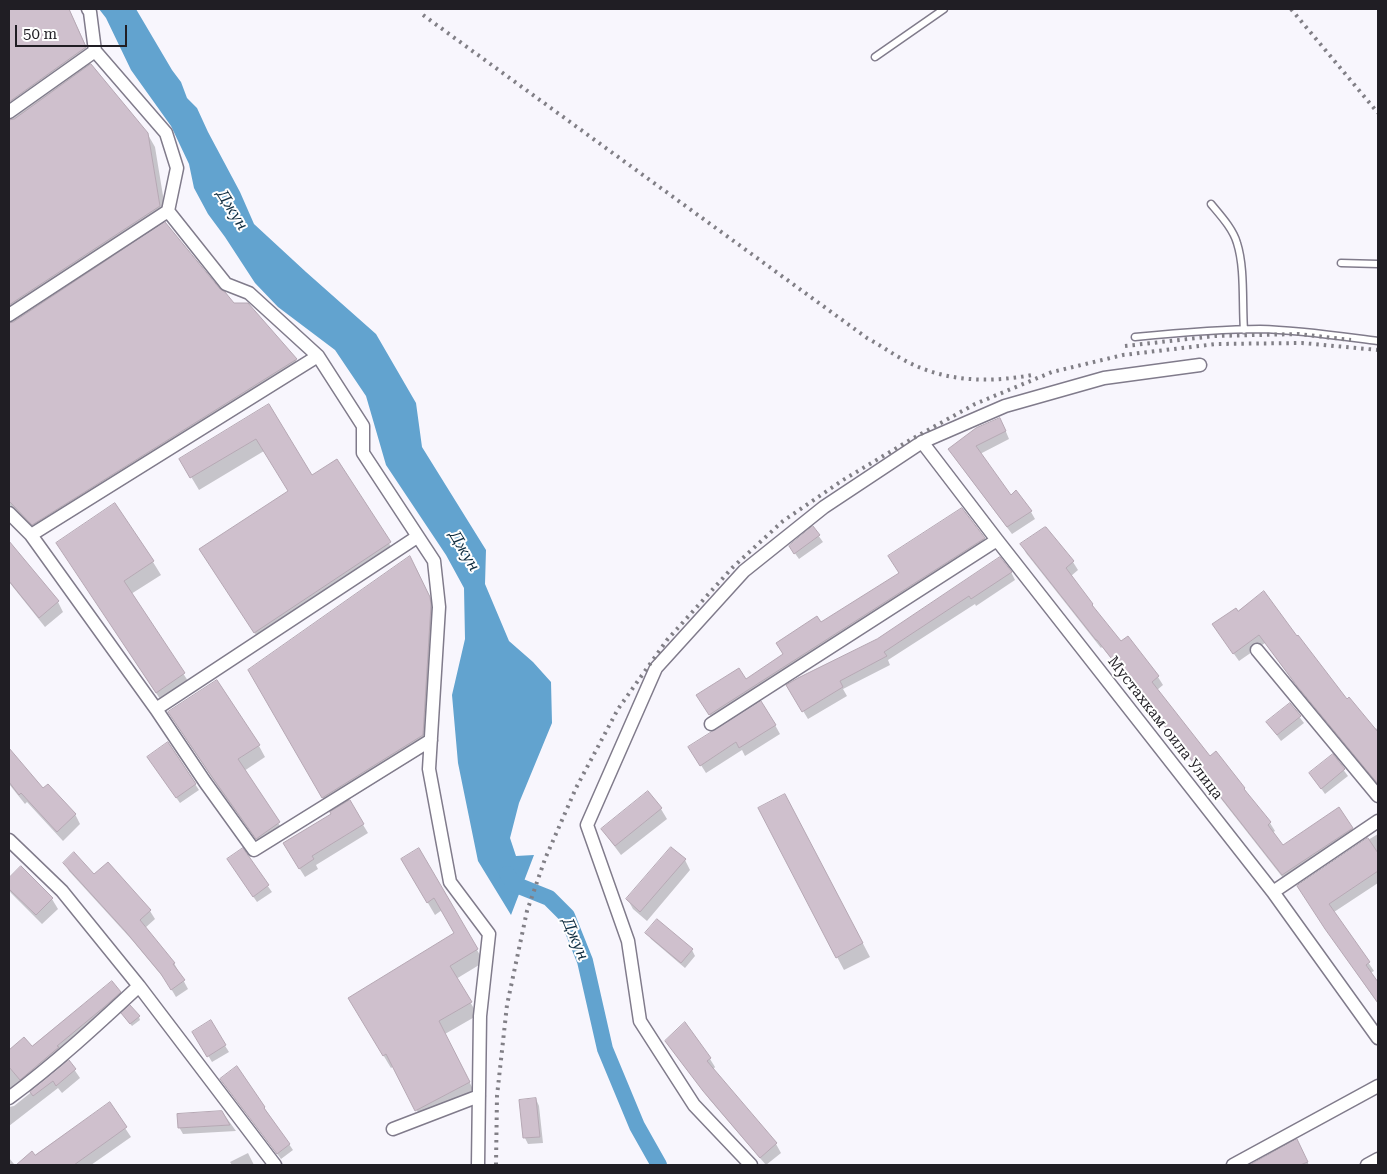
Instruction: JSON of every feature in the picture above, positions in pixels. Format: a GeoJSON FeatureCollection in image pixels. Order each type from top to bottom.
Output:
{"type":"FeatureCollection","features":[{"type":"Feature","properties":{"kind":"street"},"geometry":{"type":"LineString","coordinates":[[9,315],[168,212],[177,168],[166,133],[95,51],[88,9]]}},
{"type":"Feature","properties":{"kind":"street"},"geometry":{"type":"LineString","coordinates":[[9,112],[95,51]]}},
{"type":"Feature","properties":{"kind":"street"},"geometry":{"type":"LineString","coordinates":[[168,212],[226,284],[249,293],[318,356],[363,426],[363,453],[434,562],[439,606],[429,769],[450,882],[490,934],[480,1016],[478,1165]]}},
{"type":"Feature","properties":{"kind":"street"},"geometry":{"type":"LineString","coordinates":[[31,535],[318,356]]}},
{"type":"Feature","properties":{"kind":"street"},"geometry":{"type":"LineString","coordinates":[[751,1165],[694,1105],[640,1021],[628,940],[587,825],[656,668],[744,571],[824,507],[922,442],[1005,406],[1104,378],[1200,365]]}},
{"type":"Feature","properties":{"kind":"street","name":"Мустахкам оила Улица"},"geometry":{"type":"LineString","coordinates":[[922,442],[1273,892],[1378,1038]]}},
{"type":"Feature","properties":{"kind":"street"},"geometry":{"type":"LineString","coordinates":[[9,512],[31,535],[254,850],[431,740]]}},
{"type":"Feature","properties":{"kind":"street"},"geometry":{"type":"LineString","coordinates":[[156,709],[417,537]]}},
{"type":"Feature","properties":{"kind":"street"},"geometry":{"type":"LineString","coordinates":[[712,724],[997,540]]}},
{"type":"Feature","properties":{"kind":"street"},"geometry":{"type":"LineString","coordinates":[[1257,650],[1378,796]]}},
{"type":"Feature","properties":{"kind":"street"},"geometry":{"type":"LineString","coordinates":[[1273,892],[1378,821]]}},
{"type":"Feature","properties":{"kind":"street"},"geometry":{"type":"LineString","coordinates":[[9,840],[62,891],[139,986],[275,1165]]}},
{"type":"Feature","properties":{"kind":"street"},"geometry":{"type":"LineString","coordinates":[[9,1098],[93,1029],[139,986]]}},
{"type":"Feature","properties":{"kind":"street"},"geometry":{"type":"LineString","coordinates":[[1233,1165],[1378,1086]]}},
{"type":"Feature","properties":{"kind":"street"},"geometry":{"type":"LineString","coordinates":[[392,1129],[479,1096]]}},
{"type":"Feature","properties":{"kind":"street"},"geometry":{"type":"LineString","coordinates":[[1367,1165],[1378,1159]]}},
{"type":"Feature","properties":{"kind":"lane"},"geometry":{"type":"LineString","coordinates":[[874,57],[944,9]]}},
{"type":"Feature","properties":{"kind":"lane"},"geometry":{"type":"LineString","coordinates":[[1211,204],[1226,223],[1237,242],[1241,261],[1244,330]]}},
{"type":"Feature","properties":{"kind":"lane"},"geometry":{"type":"LineString","coordinates":[[1341,262],[1378,264]]}},
{"type":"Feature","properties":{"kind":"lane"},"geometry":{"type":"LineString","coordinates":[[1134,337],[1260,329],[1378,341]]}},
{"type":"Feature","properties":{"kind":"water"},"geometry":{"type":"Polygon","coordinates":[[[99,9],[136,9],[181,82],[187,98],[197,108],[240,192],[254,224],[376,334],[416,403],[422,447],[486,550],[485,584],[509,641],[533,662],[551,682],[552,723],[519,803],[510,838],[516,856],[534,855],[511,915],[478,861],[458,763],[452,695],[465,639],[464,588],[446,555],[386,465],[366,396],[335,350],[278,307],[255,283],[208,214],[194,188],[189,164],[171,126],[131,70],[106,18],[99,9]]]}},
{"type":"Feature","properties":{"kind":"building"},"geometry":{"type":"Polygon","coordinates":[[[9,9],[69,9],[86,47],[9,102],[9,9]]]}},
{"type":"Feature","properties":{"kind":"building"},"geometry":{"type":"Polygon","coordinates":[[[91,64],[148,133],[160,206],[9,305],[9,120],[14,119],[91,64]]]}},
{"type":"Feature","properties":{"kind":"building"},"geometry":{"type":"Polygon","coordinates":[[[165,222],[220,289],[234,303],[248,303],[297,359],[32,525],[9,501],[9,323],[165,222]]]}},
{"type":"Feature","properties":{"kind":"building"},"geometry":{"type":"Polygon","coordinates":[[[269,404],[312,475],[337,459],[391,542],[254,633],[199,549],[288,491],[256,439],[190,478],[179,459],[269,404]]]}},
{"type":"Feature","properties":{"kind":"building"},"geometry":{"type":"Polygon","coordinates":[[[1000,418],[1006,431],[976,446],[1011,495],[1016,490],[1032,511],[1007,527],[948,449],[976,428],[1000,418]]]}},
{"type":"Feature","properties":{"kind":"building"},"geometry":{"type":"Polygon","coordinates":[[[115,503],[154,561],[124,581],[185,673],[156,693],[56,543],[115,503]]]}},
{"type":"Feature","properties":{"kind":"building"},"geometry":{"type":"Polygon","coordinates":[[[962,508],[985,538],[709,715],[696,695],[739,668],[746,679],[783,654],[776,643],[817,616],[821,622],[899,573],[888,556],[962,508]]]}},
{"type":"Feature","properties":{"kind":"building"},"geometry":{"type":"Polygon","coordinates":[[[813,526],[820,535],[794,554],[789,546],[813,526]]]}},
{"type":"Feature","properties":{"kind":"building"},"geometry":{"type":"Polygon","coordinates":[[[1045,527],[1074,561],[1066,568],[1092,605],[1121,641],[1128,636],[1159,676],[1152,682],[1210,756],[1216,751],[1271,822],[1268,825],[1283,845],[1339,807],[1353,828],[1282,875],[1020,544],[1045,527]]]}},
{"type":"Feature","properties":{"kind":"building"},"geometry":{"type":"Polygon","coordinates":[[[9,541],[59,601],[39,618],[9,581],[9,541]]]}},
{"type":"Feature","properties":{"kind":"building"},"geometry":{"type":"Polygon","coordinates":[[[410,556],[430,597],[431,605],[423,735],[322,798],[248,670],[410,556]]]}},
{"type":"Feature","properties":{"kind":"building"},"geometry":{"type":"Polygon","coordinates":[[[1000,557],[1012,572],[971,599],[969,596],[884,652],[887,656],[840,681],[843,687],[802,712],[786,685],[877,639],[1000,557]]]}},
{"type":"Feature","properties":{"kind":"building"},"geometry":{"type":"Polygon","coordinates":[[[1264,591],[1347,699],[1349,697],[1378,732],[1378,784],[1297,686],[1259,635],[1233,654],[1212,624],[1236,608],[1238,611],[1264,591]]]}},
{"type":"Feature","properties":{"kind":"building"},"geometry":{"type":"Polygon","coordinates":[[[217,680],[260,745],[238,759],[280,822],[256,839],[168,712],[217,680]]]}},
{"type":"Feature","properties":{"kind":"building"},"geometry":{"type":"Polygon","coordinates":[[[761,701],[776,725],[739,748],[736,742],[700,766],[688,747],[761,701]]]}},
{"type":"Feature","properties":{"kind":"building"},"geometry":{"type":"Polygon","coordinates":[[[1290,703],[1301,716],[1277,735],[1266,722],[1290,703]]]}},
{"type":"Feature","properties":{"kind":"building"},"geometry":{"type":"Polygon","coordinates":[[[168,742],[196,784],[176,798],[147,757],[168,742]]]}},
{"type":"Feature","properties":{"kind":"building"},"geometry":{"type":"Polygon","coordinates":[[[9,748],[43,788],[48,784],[76,814],[57,832],[21,793],[19,795],[9,782],[9,748]]]}},
{"type":"Feature","properties":{"kind":"building"},"geometry":{"type":"Polygon","coordinates":[[[1333,754],[1345,769],[1321,789],[1309,773],[1333,754]]]}},
{"type":"Feature","properties":{"kind":"building"},"geometry":{"type":"Polygon","coordinates":[[[648,791],[662,808],[615,846],[601,829],[648,791]]]}},
{"type":"Feature","properties":{"kind":"building"},"geometry":{"type":"Polygon","coordinates":[[[785,794],[863,943],[836,958],[758,808],[785,794]]]}},
{"type":"Feature","properties":{"kind":"building"},"geometry":{"type":"Polygon","coordinates":[[[350,800],[364,824],[312,856],[314,859],[299,869],[283,843],[331,814],[330,812],[350,800]]]}},
{"type":"Feature","properties":{"kind":"building"},"geometry":{"type":"Polygon","coordinates":[[[1368,838],[1378,853],[1378,871],[1329,904],[1370,962],[1366,965],[1378,982],[1378,1003],[1297,886],[1368,838]]]}},
{"type":"Feature","properties":{"kind":"building"},"geometry":{"type":"Polygon","coordinates":[[[671,847],[686,859],[640,912],[626,899],[671,847]]]}},
{"type":"Feature","properties":{"kind":"building"},"geometry":{"type":"Polygon","coordinates":[[[243,848],[269,885],[253,897],[227,859],[243,848]]]}},
{"type":"Feature","properties":{"kind":"building"},"geometry":{"type":"Polygon","coordinates":[[[419,848],[478,949],[450,966],[472,1002],[439,1021],[470,1082],[415,1111],[386,1054],[383,1056],[348,998],[454,933],[434,898],[427,903],[401,859],[419,848]]]}},
{"type":"Feature","properties":{"kind":"building"},"geometry":{"type":"Polygon","coordinates":[[[74,852],[94,874],[108,862],[151,910],[140,920],[175,963],[173,964],[185,980],[171,990],[161,974],[126,932],[63,863],[74,852]]]}},
{"type":"Feature","properties":{"kind":"building"},"geometry":{"type":"Polygon","coordinates":[[[21,866],[53,898],[36,915],[9,889],[9,878],[21,866]]]}},
{"type":"Feature","properties":{"kind":"building"},"geometry":{"type":"Polygon","coordinates":[[[657,919],[693,949],[681,963],[645,933],[657,919]]]}},
{"type":"Feature","properties":{"kind":"building"},"geometry":{"type":"Polygon","coordinates":[[[112,981],[121,992],[20,1080],[9,1067],[9,1050],[24,1037],[32,1046],[112,981]]]}},
{"type":"Feature","properties":{"kind":"building"},"geometry":{"type":"Polygon","coordinates":[[[130,1005],[140,1016],[130,1024],[121,1013],[130,1005]]]}},
{"type":"Feature","properties":{"kind":"building"},"geometry":{"type":"Polygon","coordinates":[[[211,1020],[226,1045],[207,1057],[192,1032],[211,1020]]]}},
{"type":"Feature","properties":{"kind":"building"},"geometry":{"type":"Polygon","coordinates":[[[685,1022],[711,1058],[707,1061],[777,1143],[760,1158],[703,1091],[665,1041],[685,1022]]]}},
{"type":"Feature","properties":{"kind":"building"},"geometry":{"type":"Polygon","coordinates":[[[69,1060],[76,1069],[56,1086],[53,1081],[33,1096],[30,1092],[69,1060]]]}},
{"type":"Feature","properties":{"kind":"building"},"geometry":{"type":"Polygon","coordinates":[[[237,1066],[290,1144],[277,1154],[220,1079],[237,1066]]]}},
{"type":"Feature","properties":{"kind":"building"},"geometry":{"type":"Polygon","coordinates":[[[536,1098],[540,1137],[523,1138],[519,1100],[536,1098]]]}},
{"type":"Feature","properties":{"kind":"building"},"geometry":{"type":"Polygon","coordinates":[[[110,1102],[127,1127],[74,1165],[16,1165],[32,1151],[35,1155],[110,1102]]]}},
{"type":"Feature","properties":{"kind":"building"},"geometry":{"type":"Polygon","coordinates":[[[222,1111],[230,1125],[178,1128],[177,1114],[222,1111]]]}},
{"type":"Feature","properties":{"kind":"building"},"geometry":{"type":"Polygon","coordinates":[[[1297,1139],[1308,1162],[1300,1165],[1250,1165],[1297,1139]]]}},
{"type":"Feature","properties":{"kind":"waterway","name":"Джун"},"geometry":{"type":"LineString","coordinates":[[507,874],[514,884],[549,898],[567,916],[585,961],[605,1049],[637,1126],[659,1165]]}},
{"type":"Feature","properties":{"kind":"railway"},"geometry":{"type":"LineString","coordinates":[[1291,9],[1378,113]]}},
{"type":"Feature","properties":{"kind":"railway"},"geometry":{"type":"LineString","coordinates":[[423,15],[867,338],[895,355],[919,367],[951,377],[983,380],[1032,375]]}},
{"type":"Feature","properties":{"kind":"railway"},"geometry":{"type":"LineString","coordinates":[[1125,346],[1215,336],[1299,334],[1351,340]]}},
{"type":"Feature","properties":{"kind":"railway"},"geometry":{"type":"LineString","coordinates":[[496,1165],[497,1096],[507,1005],[527,911],[545,859],[576,788],[618,709],[667,640],[732,568],[783,521],[843,480],[975,404],[1052,372],[1123,355],[1216,344],[1302,343],[1378,350]]}}]}
